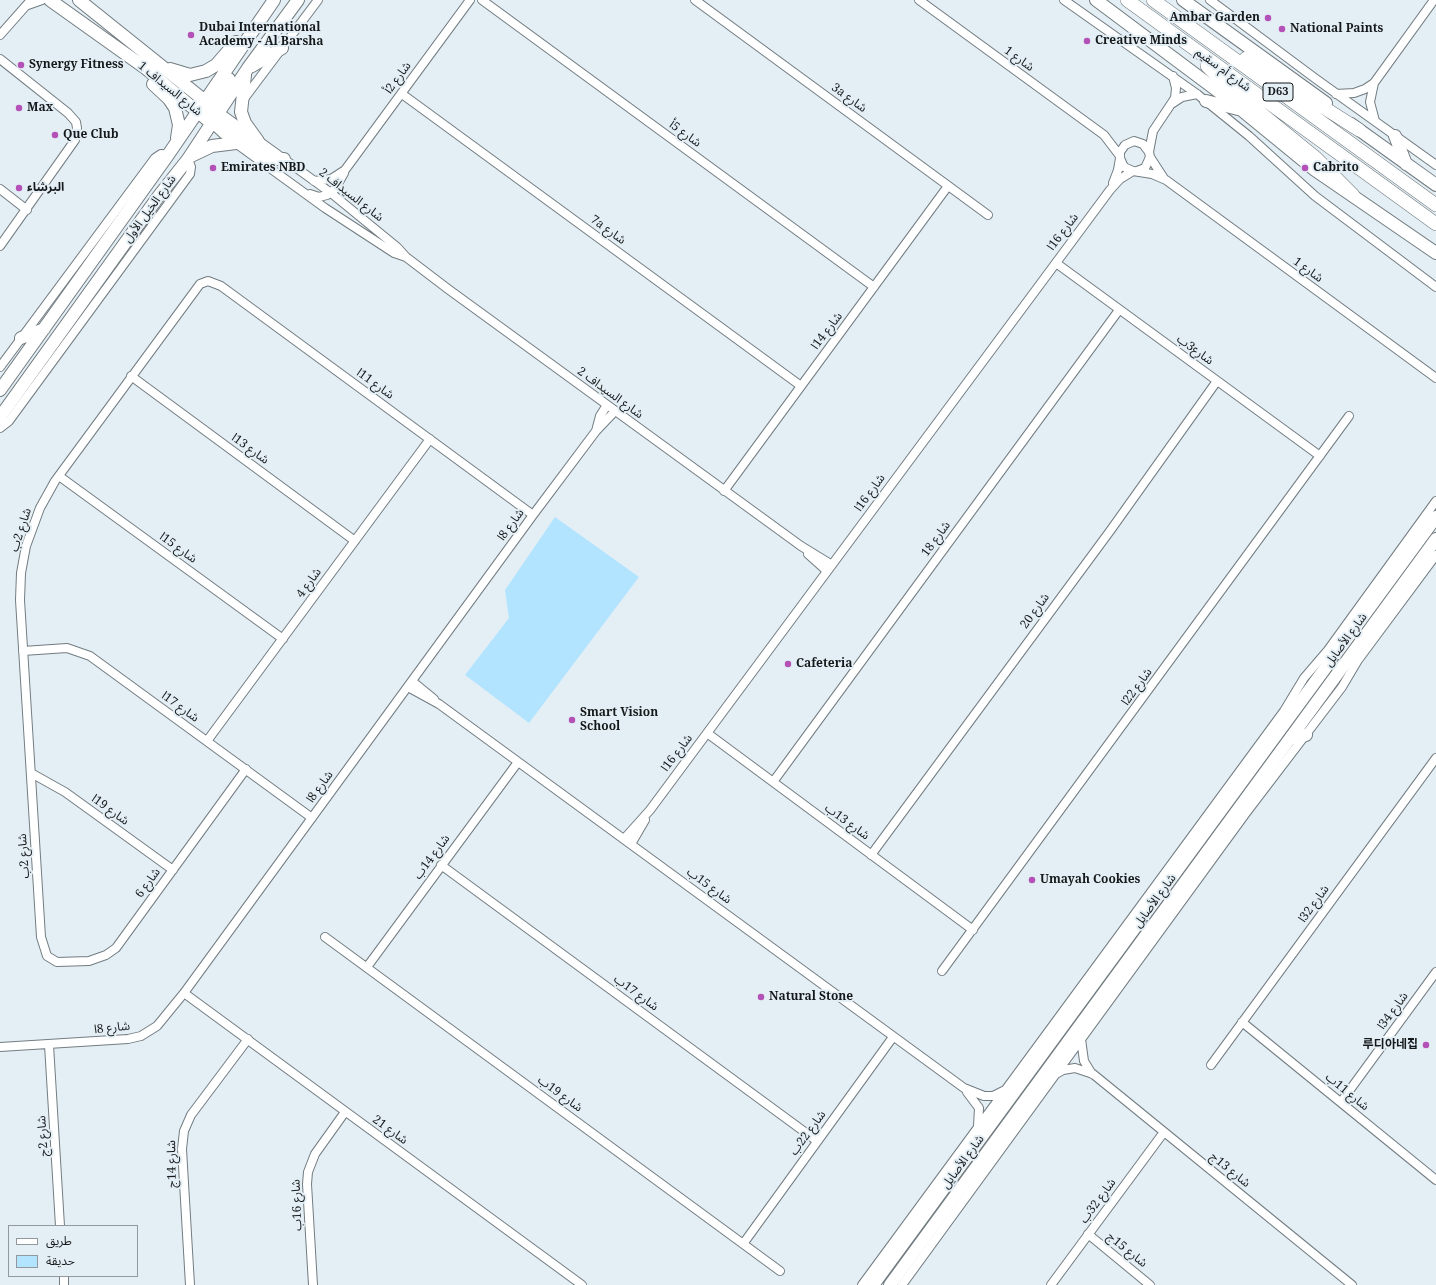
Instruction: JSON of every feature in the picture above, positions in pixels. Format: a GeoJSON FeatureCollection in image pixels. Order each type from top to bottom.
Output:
{"type":"FeatureCollection","features":[{"type":"Feature","properties":{"kind":"main road","name":"شارع السيداف 1"},"geometry":{"type":"LineString","coordinates":[[50,0],[208,112]]}},
{"type":"Feature","properties":{"kind":"main road","name":"شارع السيداف 1"},"geometry":{"type":"LineString","coordinates":[[79,0],[160,64],[208,112]]}},
{"type":"Feature","properties":{"kind":"main road","name":"شارع الخيل الأول"},"geometry":{"type":"LineString","coordinates":[[0,417],[158,197],[188,159],[208,112],[254,28],[274,0]]}},
{"type":"Feature","properties":{"kind":"main road","name":"شارع الخيل الأول"},"geometry":{"type":"LineString","coordinates":[[0,390],[168,156],[175,143],[208,112],[247,70],[298,0]]}},
{"type":"Feature","properties":{"kind":"main road"},"geometry":{"type":"LineString","coordinates":[[1096,0],[1241,110],[1315,170],[1436,253]]}},
{"type":"Feature","properties":{"kind":"main road","name":"شارع أم سقيم"},"geometry":{"type":"LineString","coordinates":[[1127,0],[1436,224]]}},
{"type":"Feature","properties":{"kind":"main road","name":"شارع أم سقيم"},"geometry":{"type":"LineString","coordinates":[[1153,0],[1436,205]]}},
{"type":"Feature","properties":{"kind":"main road"},"geometry":{"type":"LineString","coordinates":[[1183,0],[1310,91],[1359,130],[1436,185]]}},
{"type":"Feature","properties":{"kind":"main road"},"geometry":{"type":"LineString","coordinates":[[160,64],[185,74],[196,74],[206,71],[216,65],[238,41],[254,28]]}},
{"type":"Feature","properties":{"kind":"main road"},"geometry":{"type":"LineString","coordinates":[[1203,37],[1236,51],[1359,130]]}},
{"type":"Feature","properties":{"kind":"main road"},"geometry":{"type":"LineString","coordinates":[[258,140],[242,118],[241,102],[247,70],[282,48]]}},
{"type":"Feature","properties":{"kind":"main road"},"geometry":{"type":"LineString","coordinates":[[1196,51],[1218,78],[1316,158],[1353,195]]}},
{"type":"Feature","properties":{"kind":"main road"},"geometry":{"type":"LineString","coordinates":[[144,67],[151,80],[169,99],[175,108],[179,125],[175,143]]}},
{"type":"Feature","properties":{"kind":"main road"},"geometry":{"type":"LineString","coordinates":[[1201,98],[1241,110]]}},
{"type":"Feature","properties":{"kind":"main road"},"geometry":{"type":"LineString","coordinates":[[158,197],[161,184],[196,134],[208,112],[261,153],[275,159],[284,159]]}},
{"type":"Feature","properties":{"kind":"main road"},"geometry":{"type":"LineString","coordinates":[[1395,136],[1406,164]]}},
{"type":"Feature","properties":{"kind":"main road"},"geometry":{"type":"LineString","coordinates":[[188,159],[212,146],[236,144]]}},
{"type":"Feature","properties":{"kind":"main road"},"geometry":{"type":"LineString","coordinates":[[21,338],[44,329]]}},
{"type":"Feature","properties":{"kind":"main road","name":"شارع الأصايل"},"geometry":{"type":"LineString","coordinates":[[873,1285],[909,1229],[1033,1068],[1436,517]]}},
{"type":"Feature","properties":{"kind":"main road","name":"شارع الأصايل"},"geometry":{"type":"LineString","coordinates":[[890,1285],[946,1215],[1220,832],[1436,539]]}},
{"type":"Feature","properties":{"kind":"main road"},"geometry":{"type":"LineString","coordinates":[[1290,739],[1306,735]]}},
{"type":"Feature","properties":{"kind":"main road"},"geometry":{"type":"LineString","coordinates":[[1218,852],[1220,832]]}},
{"type":"Feature","properties":{"kind":"street"},"geometry":{"type":"LineString","coordinates":[[0,35],[29,2],[42,0]]}},
{"type":"Feature","properties":{"kind":"street"},"geometry":{"type":"LineString","coordinates":[[241,102],[318,0]]}},
{"type":"Feature","properties":{"kind":"street","name":"شارع 2أ"},"geometry":{"type":"LineString","coordinates":[[331,193],[341,180],[345,170],[470,0]]}},
{"type":"Feature","properties":{"kind":"street","name":"شارع 5أ"},"geometry":{"type":"LineString","coordinates":[[482,0],[874,287]]}},
{"type":"Feature","properties":{"kind":"street","name":"3a شارع"},"geometry":{"type":"LineString","coordinates":[[695,0],[988,215]]}},
{"type":"Feature","properties":{"kind":"street","name":"شارع 1"},"geometry":{"type":"LineString","coordinates":[[919,0],[1104,135],[1120,157]]}},
{"type":"Feature","properties":{"kind":"street"},"geometry":{"type":"LineString","coordinates":[[1064,0],[1173,76],[1249,136],[1315,196],[1436,287]]}},
{"type":"Feature","properties":{"kind":"street"},"geometry":{"type":"LineString","coordinates":[[1210,0],[1336,94],[1436,165]]}},
{"type":"Feature","properties":{"kind":"street"},"geometry":{"type":"LineString","coordinates":[[1336,94],[1354,93],[1365,89],[1374,83],[1434,0]]}},
{"type":"Feature","properties":{"kind":"street"},"geometry":{"type":"LineString","coordinates":[[0,59],[68,113],[76,122],[77,128],[75,140],[0,246]]}},
{"type":"Feature","properties":{"kind":"street"},"geometry":{"type":"LineString","coordinates":[[1173,76],[1176,88],[1173,103]]}},
{"type":"Feature","properties":{"kind":"street"},"geometry":{"type":"LineString","coordinates":[[1374,83],[1370,102],[1375,121]]}},
{"type":"Feature","properties":{"kind":"street","name":"7a شارع"},"geometry":{"type":"LineString","coordinates":[[402,94],[801,386]]}},
{"type":"Feature","properties":{"kind":"street"},"geometry":{"type":"LineString","coordinates":[[1156,127],[1122,148],[1120,157],[1124,167],[1135,171],[1145,168],[1149,154],[1150,141],[1156,127],[1173,103],[1182,97],[1201,98]]}},
{"type":"Feature","properties":{"kind":"street","name":"شارع السيداف 2"},"geometry":{"type":"LineString","coordinates":[[208,112],[258,140],[331,193],[397,247],[406,257],[830,568]]}},
{"type":"Feature","properties":{"kind":"street","name":"شارع السيداف 2"},"geometry":{"type":"LineString","coordinates":[[208,112],[236,144],[325,208],[390,250],[406,257]]}},
{"type":"Feature","properties":{"kind":"street","name":"شارع 1"},"geometry":{"type":"LineString","coordinates":[[1104,135],[1131,142]]}},
{"type":"Feature","properties":{"kind":"street"},"geometry":{"type":"LineString","coordinates":[[1131,142],[1143,144],[1149,154]]}},
{"type":"Feature","properties":{"kind":"street"},"geometry":{"type":"LineString","coordinates":[[0,367],[155,158],[161,154],[168,156]]}},
{"type":"Feature","properties":{"kind":"street","name":"شارع 1"},"geometry":{"type":"LineString","coordinates":[[1149,154],[1156,170],[1166,180],[1436,378]]}},
{"type":"Feature","properties":{"kind":"street","name":"شارع 16ا"},"geometry":{"type":"LineString","coordinates":[[1110,190],[1117,175],[1120,157]]}},
{"type":"Feature","properties":{"kind":"street"},"geometry":{"type":"LineString","coordinates":[[0,428],[9,421],[190,174],[191,167],[188,159]]}},
{"type":"Feature","properties":{"kind":"street","name":"شارع 2أ"},"geometry":{"type":"LineString","coordinates":[[314,181],[331,179],[345,170]]}},
{"type":"Feature","properties":{"kind":"street","name":"شارع 1"},"geometry":{"type":"LineString","coordinates":[[1135,171],[1152,174],[1166,180]]}},
{"type":"Feature","properties":{"kind":"street","name":"شارع 16ا"},"geometry":{"type":"LineString","coordinates":[[628,841],[1110,190],[1124,176],[1135,171]]}},
{"type":"Feature","properties":{"kind":"street","name":"شارع 14ا"},"geometry":{"type":"LineString","coordinates":[[724,491],[948,186]]}},
{"type":"Feature","properties":{"kind":"street"},"geometry":{"type":"LineString","coordinates":[[0,189],[26,210]]}},
{"type":"Feature","properties":{"kind":"street"},"geometry":{"type":"LineString","coordinates":[[299,189],[319,197],[331,193]]}},
{"type":"Feature","properties":{"kind":"street","name":"شارع3ب"},"geometry":{"type":"LineString","coordinates":[[1056,263],[1320,456]]}},
{"type":"Feature","properties":{"kind":"street","name":"شارع 11ا"},"geometry":{"type":"LineString","coordinates":[[200,284],[208,281],[221,286],[533,515]]}},
{"type":"Feature","properties":{"kind":"street","name":"شارع 2ب"},"geometry":{"type":"LineString","coordinates":[[44,953],[41,937],[20,600],[24,559],[35,520],[45,498],[59,476],[200,284]]}},
{"type":"Feature","properties":{"kind":"street","name":"شارع 18"},"geometry":{"type":"LineString","coordinates":[[773,782],[1119,310]]}},
{"type":"Feature","properties":{"kind":"street","name":"شارع 13ا"},"geometry":{"type":"LineString","coordinates":[[131,376],[355,541]]}},
{"type":"Feature","properties":{"kind":"street","name":"شارع 20"},"geometry":{"type":"LineString","coordinates":[[871,855],[1110,531],[1217,381]]}},
{"type":"Feature","properties":{"kind":"street","name":"شارع 8ا"},"geometry":{"type":"LineString","coordinates":[[596,431],[600,416],[607,405]]}},
{"type":"Feature","properties":{"kind":"street","name":"شارع 8ا"},"geometry":{"type":"LineString","coordinates":[[0,1047],[120,1040],[140,1036],[157,1026],[184,993],[533,515],[596,431],[615,411]]}},
{"type":"Feature","properties":{"kind":"street","name":"شارع 22ا"},"geometry":{"type":"LineString","coordinates":[[942,971],[1349,416]]}},
{"type":"Feature","properties":{"kind":"street","name":"شارع 4"},"geometry":{"type":"LineString","coordinates":[[207,742],[430,439]]}},
{"type":"Feature","properties":{"kind":"street","name":"شارع 15ا"},"geometry":{"type":"LineString","coordinates":[[59,476],[283,639]]}},
{"type":"Feature","properties":{"kind":"street"},"geometry":{"type":"LineString","coordinates":[[862,1285],[909,1229],[976,1130],[1279,717],[1304,678],[1328,650],[1436,501]]}},
{"type":"Feature","properties":{"kind":"street"},"geometry":{"type":"LineString","coordinates":[[902,1285],[946,1215],[1053,1077],[1306,735],[1436,554]]}},
{"type":"Feature","properties":{"kind":"street","name":"شارع 17ا"},"geometry":{"type":"LineString","coordinates":[[23,651],[67,648],[90,656],[312,818]]}},
{"type":"Feature","properties":{"kind":"street","name":"شارع 15ب"},"geometry":{"type":"LineString","coordinates":[[410,684],[628,841],[964,1088],[979,1095],[989,1096],[998,1094],[1009,1086]]}},
{"type":"Feature","properties":{"kind":"street","name":"شارع 13ب"},"geometry":{"type":"LineString","coordinates":[[707,734],[973,930]]}},
{"type":"Feature","properties":{"kind":"street","name":"شارع 32ا"},"geometry":{"type":"LineString","coordinates":[[1211,1065],[1436,758]]}},
{"type":"Feature","properties":{"kind":"street","name":"شارع 14ب"},"geometry":{"type":"LineString","coordinates":[[367,967],[518,762]]}},
{"type":"Feature","properties":{"kind":"street","name":"شارع 6"},"geometry":{"type":"LineString","coordinates":[[44,953],[53,960],[61,962],[89,961],[100,958],[111,952],[119,944],[246,770]]}},
{"type":"Feature","properties":{"kind":"street","name":"شارع 19ا"},"geometry":{"type":"LineString","coordinates":[[31,773],[65,792],[173,870]]}},
{"type":"Feature","properties":{"kind":"street","name":"شارع 17ب"},"geometry":{"type":"LineString","coordinates":[[441,865],[817,1141]]}},
{"type":"Feature","properties":{"kind":"street","name":"شارع 19ب"},"geometry":{"type":"LineString","coordinates":[[325,937],[780,1271]]}},
{"type":"Feature","properties":{"kind":"street","name":"شارع 34ا"},"geometry":{"type":"LineString","coordinates":[[1341,1102],[1436,972]]}},
{"type":"Feature","properties":{"kind":"street","name":"شارع 21"},"geometry":{"type":"LineString","coordinates":[[184,993],[582,1285]]}},
{"type":"Feature","properties":{"kind":"street","name":"شارع 11ب"},"geometry":{"type":"LineString","coordinates":[[1242,1022],[1436,1179]]}},
{"type":"Feature","properties":{"kind":"street","name":"شارع 22ب"},"geometry":{"type":"LineString","coordinates":[[743,1244],[894,1037]]}},
{"type":"Feature","properties":{"kind":"street","name":"شارع 14ج"},"geometry":{"type":"LineString","coordinates":[[190,1285],[182,1149],[184,1131],[191,1115],[248,1039]]}},
{"type":"Feature","properties":{"kind":"street","name":"شارع 13ج"},"geometry":{"type":"LineString","coordinates":[[1081,1039],[1084,1061],[1093,1074],[1352,1285]]}},
{"type":"Feature","properties":{"kind":"street","name":"شارع 2ج"},"geometry":{"type":"LineString","coordinates":[[49,1044],[60,1225]]}},
{"type":"Feature","properties":{"kind":"street"},"geometry":{"type":"LineString","coordinates":[[1009,1086],[1033,1068]]}},
{"type":"Feature","properties":{"kind":"street","name":"شارع 13ج"},"geometry":{"type":"LineString","coordinates":[[1053,1077],[1069,1068],[1081,1069],[1093,1074]]}},
{"type":"Feature","properties":{"kind":"street","name":"شارع 15ب"},"geometry":{"type":"LineString","coordinates":[[964,1088],[979,1108],[980,1122],[976,1130]]}},
{"type":"Feature","properties":{"kind":"street","name":"شارع 16ب"},"geometry":{"type":"LineString","coordinates":[[313,1285],[307,1178],[315,1154],[346,1112]]}},
{"type":"Feature","properties":{"kind":"street","name":"شارع 32ب"},"geometry":{"type":"LineString","coordinates":[[1051,1285],[1164,1132]]}},
{"type":"Feature","properties":{"kind":"street","name":"شارع 15ج"},"geometry":{"type":"LineString","coordinates":[[1088,1234],[1150,1285]]}},
{"type":"Feature","properties":{"kind":"green space"},"geometry":{"type":"Polygon","coordinates":[[[555,517],[639,577],[529,723],[465,675],[509,618],[505,590],[555,517]]]}},
{"type":"Feature","properties":{"kind":"place","name":"Ambar Garden"},"geometry":{"type":"Point","coordinates":[1268,18]}},
{"type":"Feature","properties":{"kind":"place","name":"National Paints"},"geometry":{"type":"Point","coordinates":[1282,29]}},
{"type":"Feature","properties":{"kind":"place","name":"Dubai International Academy - Al Barsha"},"geometry":{"type":"Point","coordinates":[191,35]}},
{"type":"Feature","properties":{"kind":"place","name":"Creative Minds"},"geometry":{"type":"Point","coordinates":[1087,41]}},
{"type":"Feature","properties":{"kind":"place","name":"Synergy Fitness"},"geometry":{"type":"Point","coordinates":[21,65]}},
{"type":"Feature","properties":{"kind":"place","name":"Max"},"geometry":{"type":"Point","coordinates":[19,108]}},
{"type":"Feature","properties":{"kind":"place","name":"Que Club"},"geometry":{"type":"Point","coordinates":[55,135]}},
{"type":"Feature","properties":{"kind":"place","name":"Emirates NBD"},"geometry":{"type":"Point","coordinates":[213,168]}},
{"type":"Feature","properties":{"kind":"place","name":"Cabrito"},"geometry":{"type":"Point","coordinates":[1305,168]}},
{"type":"Feature","properties":{"kind":"place","name":"البرشاء"},"geometry":{"type":"Point","coordinates":[19,188]}},
{"type":"Feature","properties":{"kind":"place","name":"Cafeteria"},"geometry":{"type":"Point","coordinates":[788,664]}},
{"type":"Feature","properties":{"kind":"place","name":"Smart Vision School"},"geometry":{"type":"Point","coordinates":[572,720]}},
{"type":"Feature","properties":{"kind":"place","name":"Umayah Cookies"},"geometry":{"type":"Point","coordinates":[1032,880]}},
{"type":"Feature","properties":{"kind":"place","name":"Natural Stone"},"geometry":{"type":"Point","coordinates":[761,997]}},
{"type":"Feature","properties":{"kind":"place","name":"루디아네집"},"geometry":{"type":"Point","coordinates":[1426,1045]}}]}
